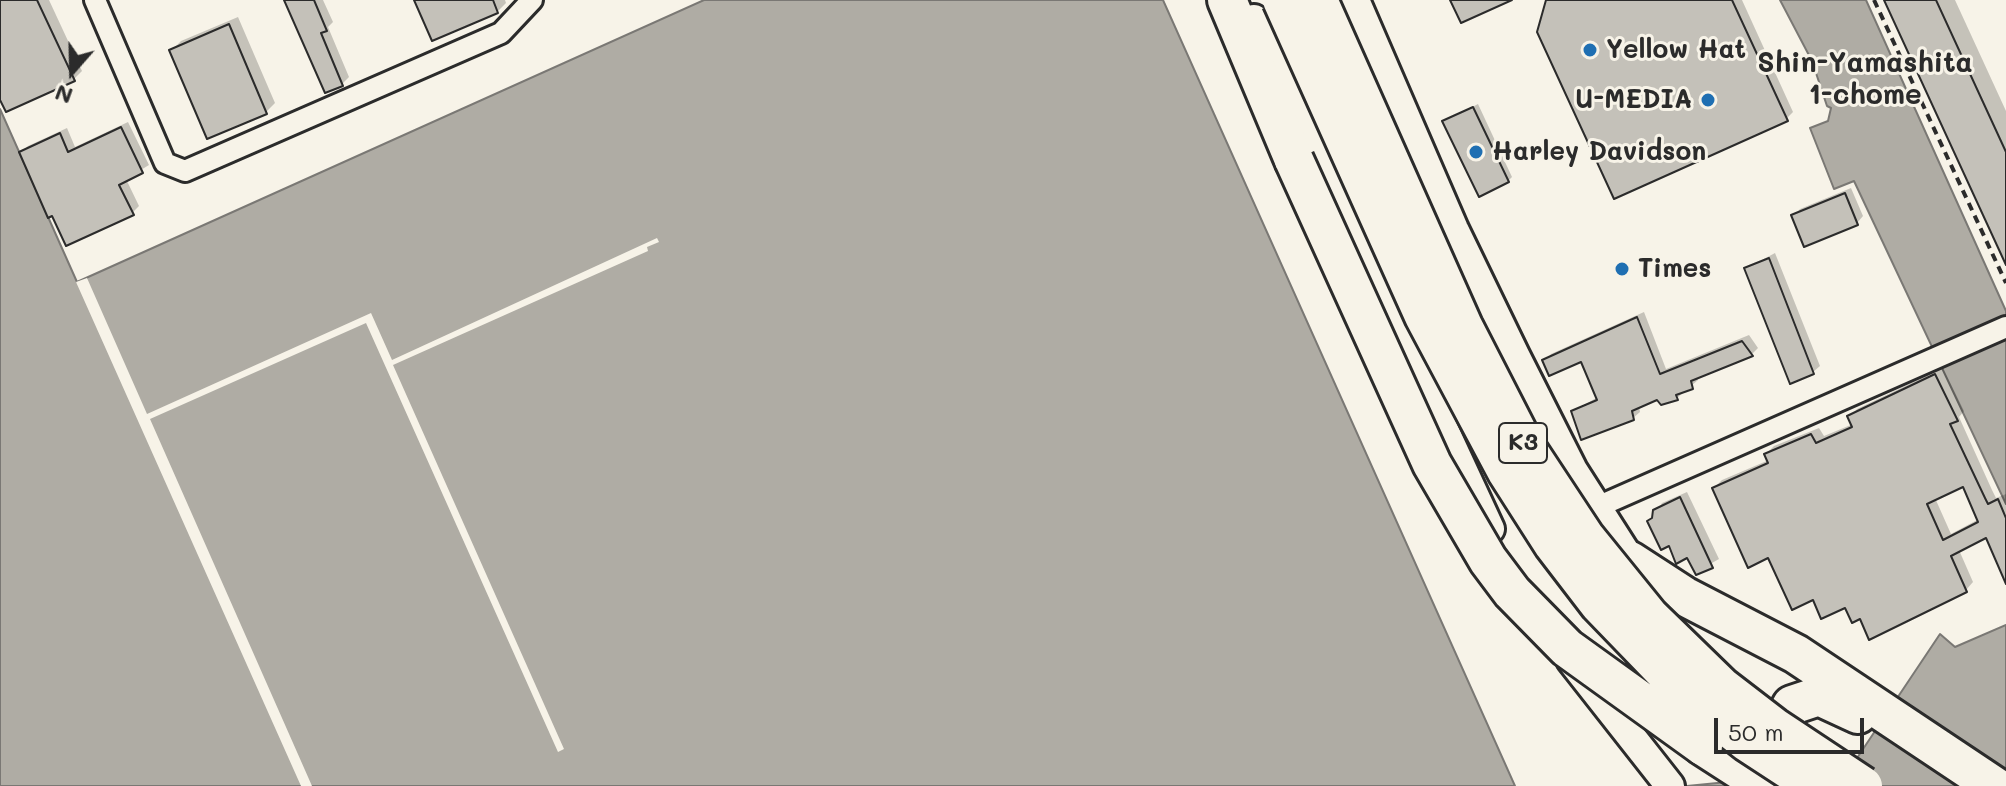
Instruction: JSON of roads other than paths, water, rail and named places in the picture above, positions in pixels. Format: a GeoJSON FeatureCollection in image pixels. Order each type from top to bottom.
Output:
{"type":"FeatureCollection","features":[{"type":"Feature","properties":{"kind":"highway"},"geometry":{"type":"LineString","coordinates":[[1227,0],[1294,160],[1432,464],[1468,530],[1496,571],[1567,648],[1788,782]]}},
{"type":"Feature","properties":{"kind":"highway","name":"K3"},"geometry":{"type":"LineString","coordinates":[[1282,0],[1424,316],[1507,472],[1553,544],[1599,604],[1684,692],[1747,742],[1788,782]]}},
{"type":"Feature","properties":{"kind":"highway","name":"K3"},"geometry":{"type":"LineString","coordinates":[[1318,0],[1463,326],[1523,443],[1585,537],[1649,616],[1702,669],[1774,727],[1863,786]]}},
{"type":"Feature","properties":{"kind":"highway"},"geometry":{"type":"LineString","coordinates":[[1630,561],[1684,596],[1757,632],[1961,786]]}},
{"type":"Feature","properties":{"kind":"highway"},"geometry":{"type":"LineString","coordinates":[[1788,782],[1774,745],[1783,717],[1792,705],[1803,698],[1838,692],[1994,786]]}},
{"type":"Feature","properties":{"kind":"street"},"geometry":{"type":"LineString","coordinates":[[95,0],[165,163],[185,171],[501,33],[532,0]]}},
{"type":"Feature","properties":{"kind":"street"},"geometry":{"type":"LineString","coordinates":[[1245,0],[1481,512],[1510,565],[1584,680],[1667,783]]}},
{"type":"Feature","properties":{"kind":"street"},"geometry":{"type":"LineString","coordinates":[[1355,0],[1454,229],[1595,508],[1747,732],[1788,782]]}},
{"type":"Feature","properties":{"kind":"street"},"geometry":{"type":"LineString","coordinates":[[1595,508],[2006,327]]}},
{"type":"Feature","properties":{"kind":"place","name":"Yellow Hat"},"geometry":{"type":"Point","coordinates":[1590,50]}},
{"type":"Feature","properties":{"kind":"place","name":"U-MEDIA"},"geometry":{"type":"Point","coordinates":[1708,100]}},
{"type":"Feature","properties":{"kind":"place","name":"Harley Davidson"},"geometry":{"type":"Point","coordinates":[1476,152]}},
{"type":"Feature","properties":{"kind":"place","name":"Times"},"geometry":{"type":"Point","coordinates":[1622,269]}},
{"type":"Feature","properties":{"kind":"district","name":"Shin-Yamashita 1-chome"},"geometry":{"type":"Point","coordinates":[1865,79]}}]}
